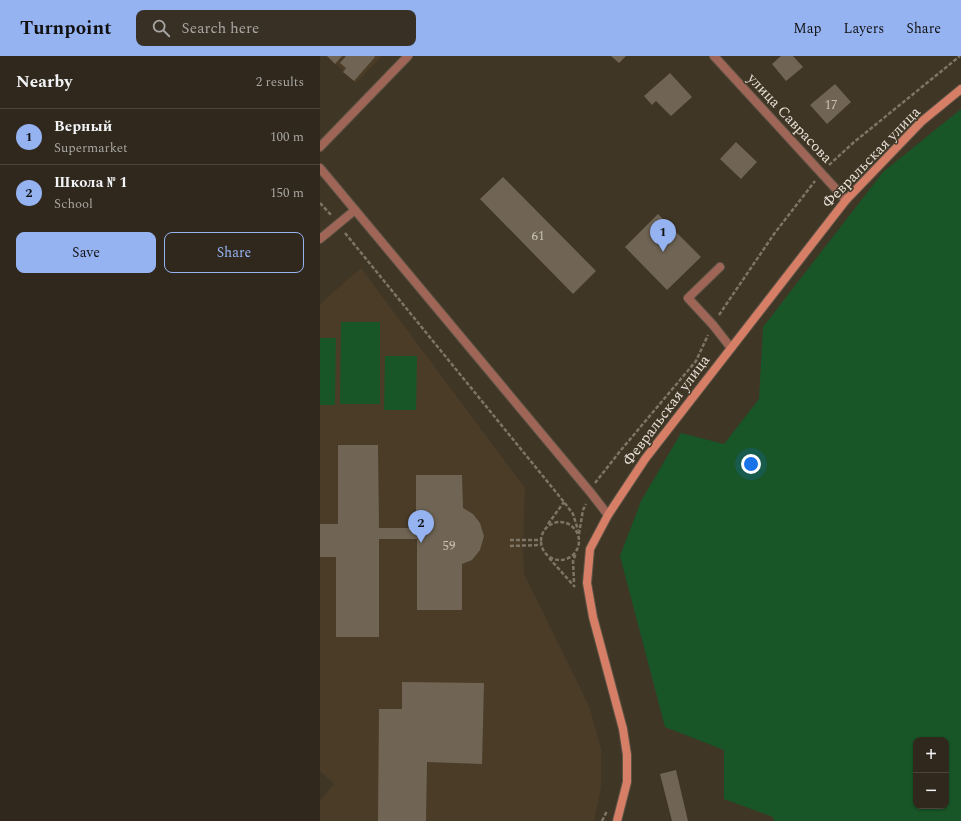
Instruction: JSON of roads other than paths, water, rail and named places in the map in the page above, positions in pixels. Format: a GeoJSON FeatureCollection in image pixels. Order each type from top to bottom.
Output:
{"type":"FeatureCollection","features":[{"type":"Feature","properties":{"kind":"main road","name":"Февральская улица"},"geometry":{"type":"LineString","coordinates":[[617,821],[627,782],[627,755],[623,729],[593,617],[587,583],[590,549],[608,515],[645,460],[846,200],[921,122],[961,89]]}},
{"type":"Feature","properties":{"kind":"street"},"geometry":{"type":"LineString","coordinates":[[320,147],[408,56]]}},
{"type":"Feature","properties":{"kind":"street","name":"улица Саврасова"},"geometry":{"type":"LineString","coordinates":[[714,56],[822,172],[846,200]]}},
{"type":"Feature","properties":{"kind":"street"},"geometry":{"type":"LineString","coordinates":[[320,168],[608,515]]}},
{"type":"Feature","properties":{"kind":"street"},"geometry":{"type":"LineString","coordinates":[[320,239],[355,210]]}},
{"type":"Feature","properties":{"kind":"street"},"geometry":{"type":"LineString","coordinates":[[720,267],[688,298],[713,325],[731,348]]}},
{"type":"Feature","properties":{"kind":"place","name":"Верный"},"geometry":{"type":"Point","coordinates":[663,252]}},
{"type":"Feature","properties":{"kind":"place","name":"Школа № 1"},"geometry":{"type":"Point","coordinates":[421,543]}}]}
